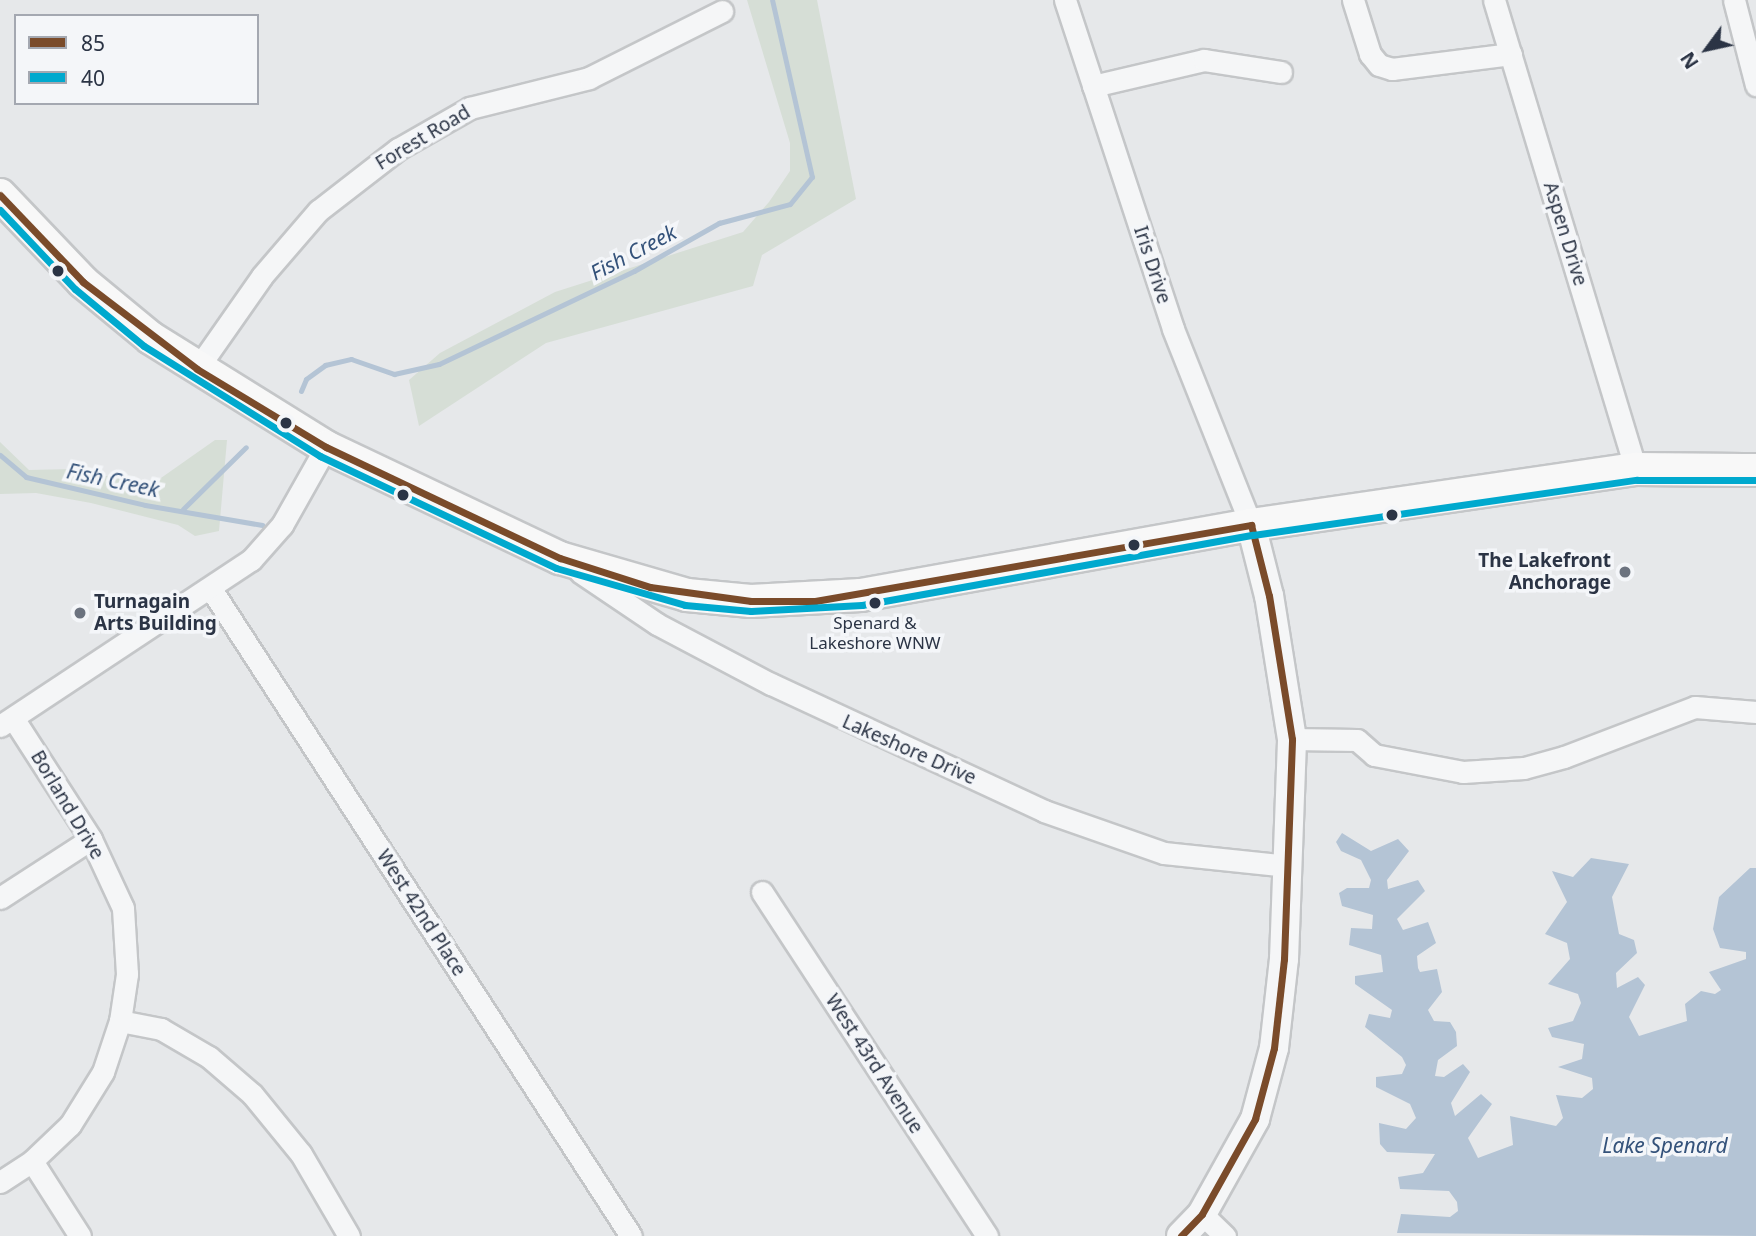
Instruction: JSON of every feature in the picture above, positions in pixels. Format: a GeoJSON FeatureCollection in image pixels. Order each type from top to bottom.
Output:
{"type":"FeatureCollection","features":[{"type":"Feature","properties":{"kind":"main road"},"geometry":{"type":"LineString","coordinates":[[3,205],[83,282],[197,369],[326,447],[559,558],[665,590],[751,601],[826,599],[1251,525],[1636,469],[1756,470]]}},
{"type":"Feature","properties":{"kind":"street","name":"Iris Drive"},"geometry":{"type":"LineString","coordinates":[[1065,0],[1173,329],[1251,525]]}},
{"type":"Feature","properties":{"kind":"street"},"geometry":{"type":"LineString","coordinates":[[1353,0],[1370,54],[1379,65],[1392,69],[1511,54]]}},
{"type":"Feature","properties":{"kind":"street","name":"Aspen Drive"},"geometry":{"type":"LineString","coordinates":[[1494,0],[1636,469]]}},
{"type":"Feature","properties":{"kind":"street"},"geometry":{"type":"LineString","coordinates":[[1734,0],[1756,85]]}},
{"type":"Feature","properties":{"kind":"street","name":"Forest Road"},"geometry":{"type":"LineString","coordinates":[[197,369],[262,276],[318,211],[398,149],[470,108],[589,78],[722,11]]}},
{"type":"Feature","properties":{"kind":"street"},"geometry":{"type":"LineString","coordinates":[[1093,86],[1204,60],[1281,72]]}},
{"type":"Feature","properties":{"kind":"street"},"geometry":{"type":"LineString","coordinates":[[7,722],[251,560],[282,525],[326,447]]}},
{"type":"Feature","properties":{"kind":"street"},"geometry":{"type":"LineString","coordinates":[[1181,1236],[1202,1214],[1255,1119],[1274,1048],[1288,866],[1292,739],[1269,596],[1251,525]]}},
{"type":"Feature","properties":{"kind":"street","name":"Lakeshore Drive"},"geometry":{"type":"LineString","coordinates":[[559,558],[657,624],[771,684],[1044,811],[1109,836],[1164,853],[1288,866]]}},
{"type":"Feature","properties":{"kind":"street","name":"West 42nd Place"},"geometry":{"type":"LineString","coordinates":[[211,589],[631,1236]]}},
{"type":"Feature","properties":{"kind":"street"},"geometry":{"type":"LineString","coordinates":[[657,624],[644,605],[649,597],[665,590]]}},
{"type":"Feature","properties":{"kind":"street"},"geometry":{"type":"LineString","coordinates":[[1292,739],[1357,740],[1374,755],[1463,772],[1524,768],[1564,757],[1695,707],[1756,712]]}},
{"type":"Feature","properties":{"kind":"street","name":"Borland Drive"},"geometry":{"type":"LineString","coordinates":[[0,1182],[32,1160],[70,1125],[103,1072],[121,1021],[127,974],[123,908],[91,839],[7,722]]}},
{"type":"Feature","properties":{"kind":"street"},"geometry":{"type":"LineString","coordinates":[[0,898],[91,839]]}},
{"type":"Feature","properties":{"kind":"street","name":"West 43rd Avenue"},"geometry":{"type":"LineString","coordinates":[[762,892],[987,1236]]}},
{"type":"Feature","properties":{"kind":"street"},"geometry":{"type":"LineString","coordinates":[[121,1021],[161,1029],[209,1057],[252,1094],[301,1154],[349,1236]]}},
{"type":"Feature","properties":{"kind":"street"},"geometry":{"type":"LineString","coordinates":[[32,1160],[80,1236]]}},
{"type":"Feature","properties":{"kind":"street"},"geometry":{"type":"LineString","coordinates":[[1202,1214],[1225,1236]]}},
{"type":"Feature","properties":{"kind":"shaded area"},"geometry":{"type":"Polygon","coordinates":[[[747,0],[817,0],[856,199],[762,255],[753,286],[546,343],[419,426],[409,380],[440,353],[555,292],[743,232],[769,202],[790,171],[790,143],[747,0]]]}},
{"type":"Feature","properties":{"kind":"shaded area"},"geometry":{"type":"Polygon","coordinates":[[[215,440],[227,440],[219,531],[195,536],[178,525],[91,503],[36,493],[0,494],[0,442],[29,470],[72,469],[151,485],[215,440]]]}},
{"type":"Feature","properties":{"kind":"water","name":"Lake Spenard"},"geometry":{"type":"Polygon","coordinates":[[[1342,833],[1371,851],[1398,839],[1409,851],[1387,880],[1388,889],[1418,880],[1425,891],[1397,919],[1403,930],[1428,922],[1436,943],[1417,956],[1418,968],[1420,972],[1437,969],[1442,992],[1428,1010],[1434,1021],[1450,1022],[1456,1032],[1457,1046],[1438,1060],[1435,1076],[1444,1077],[1463,1064],[1470,1072],[1451,1103],[1455,1116],[1481,1094],[1492,1104],[1468,1138],[1478,1158],[1513,1145],[1510,1116],[1556,1126],[1563,1118],[1556,1095],[1582,1098],[1593,1089],[1592,1078],[1558,1067],[1582,1059],[1584,1044],[1552,1037],[1548,1028],[1573,1021],[1581,1003],[1578,994],[1548,984],[1570,959],[1567,943],[1545,934],[1567,902],[1552,871],[1573,877],[1591,858],[1629,864],[1612,897],[1619,934],[1634,940],[1637,953],[1616,973],[1617,988],[1638,977],[1645,985],[1629,1017],[1639,1036],[1687,1021],[1685,1004],[1701,991],[1715,994],[1721,990],[1709,972],[1746,959],[1746,952],[1720,948],[1713,929],[1719,897],[1750,868],[1756,868],[1756,1236],[1397,1233],[1401,1214],[1450,1217],[1458,1211],[1457,1202],[1449,1191],[1400,1189],[1398,1177],[1423,1173],[1435,1154],[1387,1152],[1380,1144],[1379,1123],[1406,1129],[1416,1118],[1410,1104],[1376,1087],[1376,1077],[1402,1074],[1406,1065],[1402,1057],[1365,1027],[1369,1014],[1390,1018],[1392,1010],[1355,984],[1355,976],[1383,972],[1381,955],[1349,945],[1351,928],[1372,929],[1373,915],[1342,906],[1339,893],[1347,888],[1369,888],[1371,880],[1361,860],[1341,851],[1336,842],[1342,833]]]}},
{"type":"Feature","properties":{"kind":"waterway","name":"Fish Creek"},"geometry":{"type":"LineString","coordinates":[[301,391],[306,379],[325,365],[351,359],[394,374],[439,364],[634,271],[719,223],[790,204],[812,177],[772,0]]}},
{"type":"Feature","properties":{"kind":"waterway","name":"Fish Creek"},"geometry":{"type":"LineString","coordinates":[[183,509],[246,447]]}},
{"type":"Feature","properties":{"kind":"waterway","name":"Fish Creek"},"geometry":{"type":"LineString","coordinates":[[0,455],[26,477],[145,505],[262,525]]}},
{"type":"Feature","properties":{"kind":"transit line","name":"85"},"geometry":{"type":"LineString","coordinates":[[0,195],[83,282],[197,369],[326,447],[560,558],[650,587],[751,601],[815,601],[1251,525]]}},
{"type":"Feature","properties":{"kind":"transit line","name":"40"},"geometry":{"type":"LineString","coordinates":[[0,210],[75,289],[144,346],[320,456],[556,568],[685,605],[751,611],[862,605],[1253,535],[1637,480],[1756,480]]}},
{"type":"Feature","properties":{"kind":"transit line","name":"85"},"geometry":{"type":"LineString","coordinates":[[1181,1236],[1202,1214],[1255,1119],[1274,1048],[1284,959],[1292,739],[1269,596],[1251,525]]}},
{"type":"Feature","properties":{"kind":"place","name":"The Lakefront Anchorage"},"geometry":{"type":"Point","coordinates":[1625,572]}},
{"type":"Feature","properties":{"kind":"place","name":"Spenard & Lakeshore WNW"},"geometry":{"type":"Point","coordinates":[875,603]}},
{"type":"Feature","properties":{"kind":"place","name":"Turnagain Arts Building"},"geometry":{"type":"Point","coordinates":[80,613]}}]}
